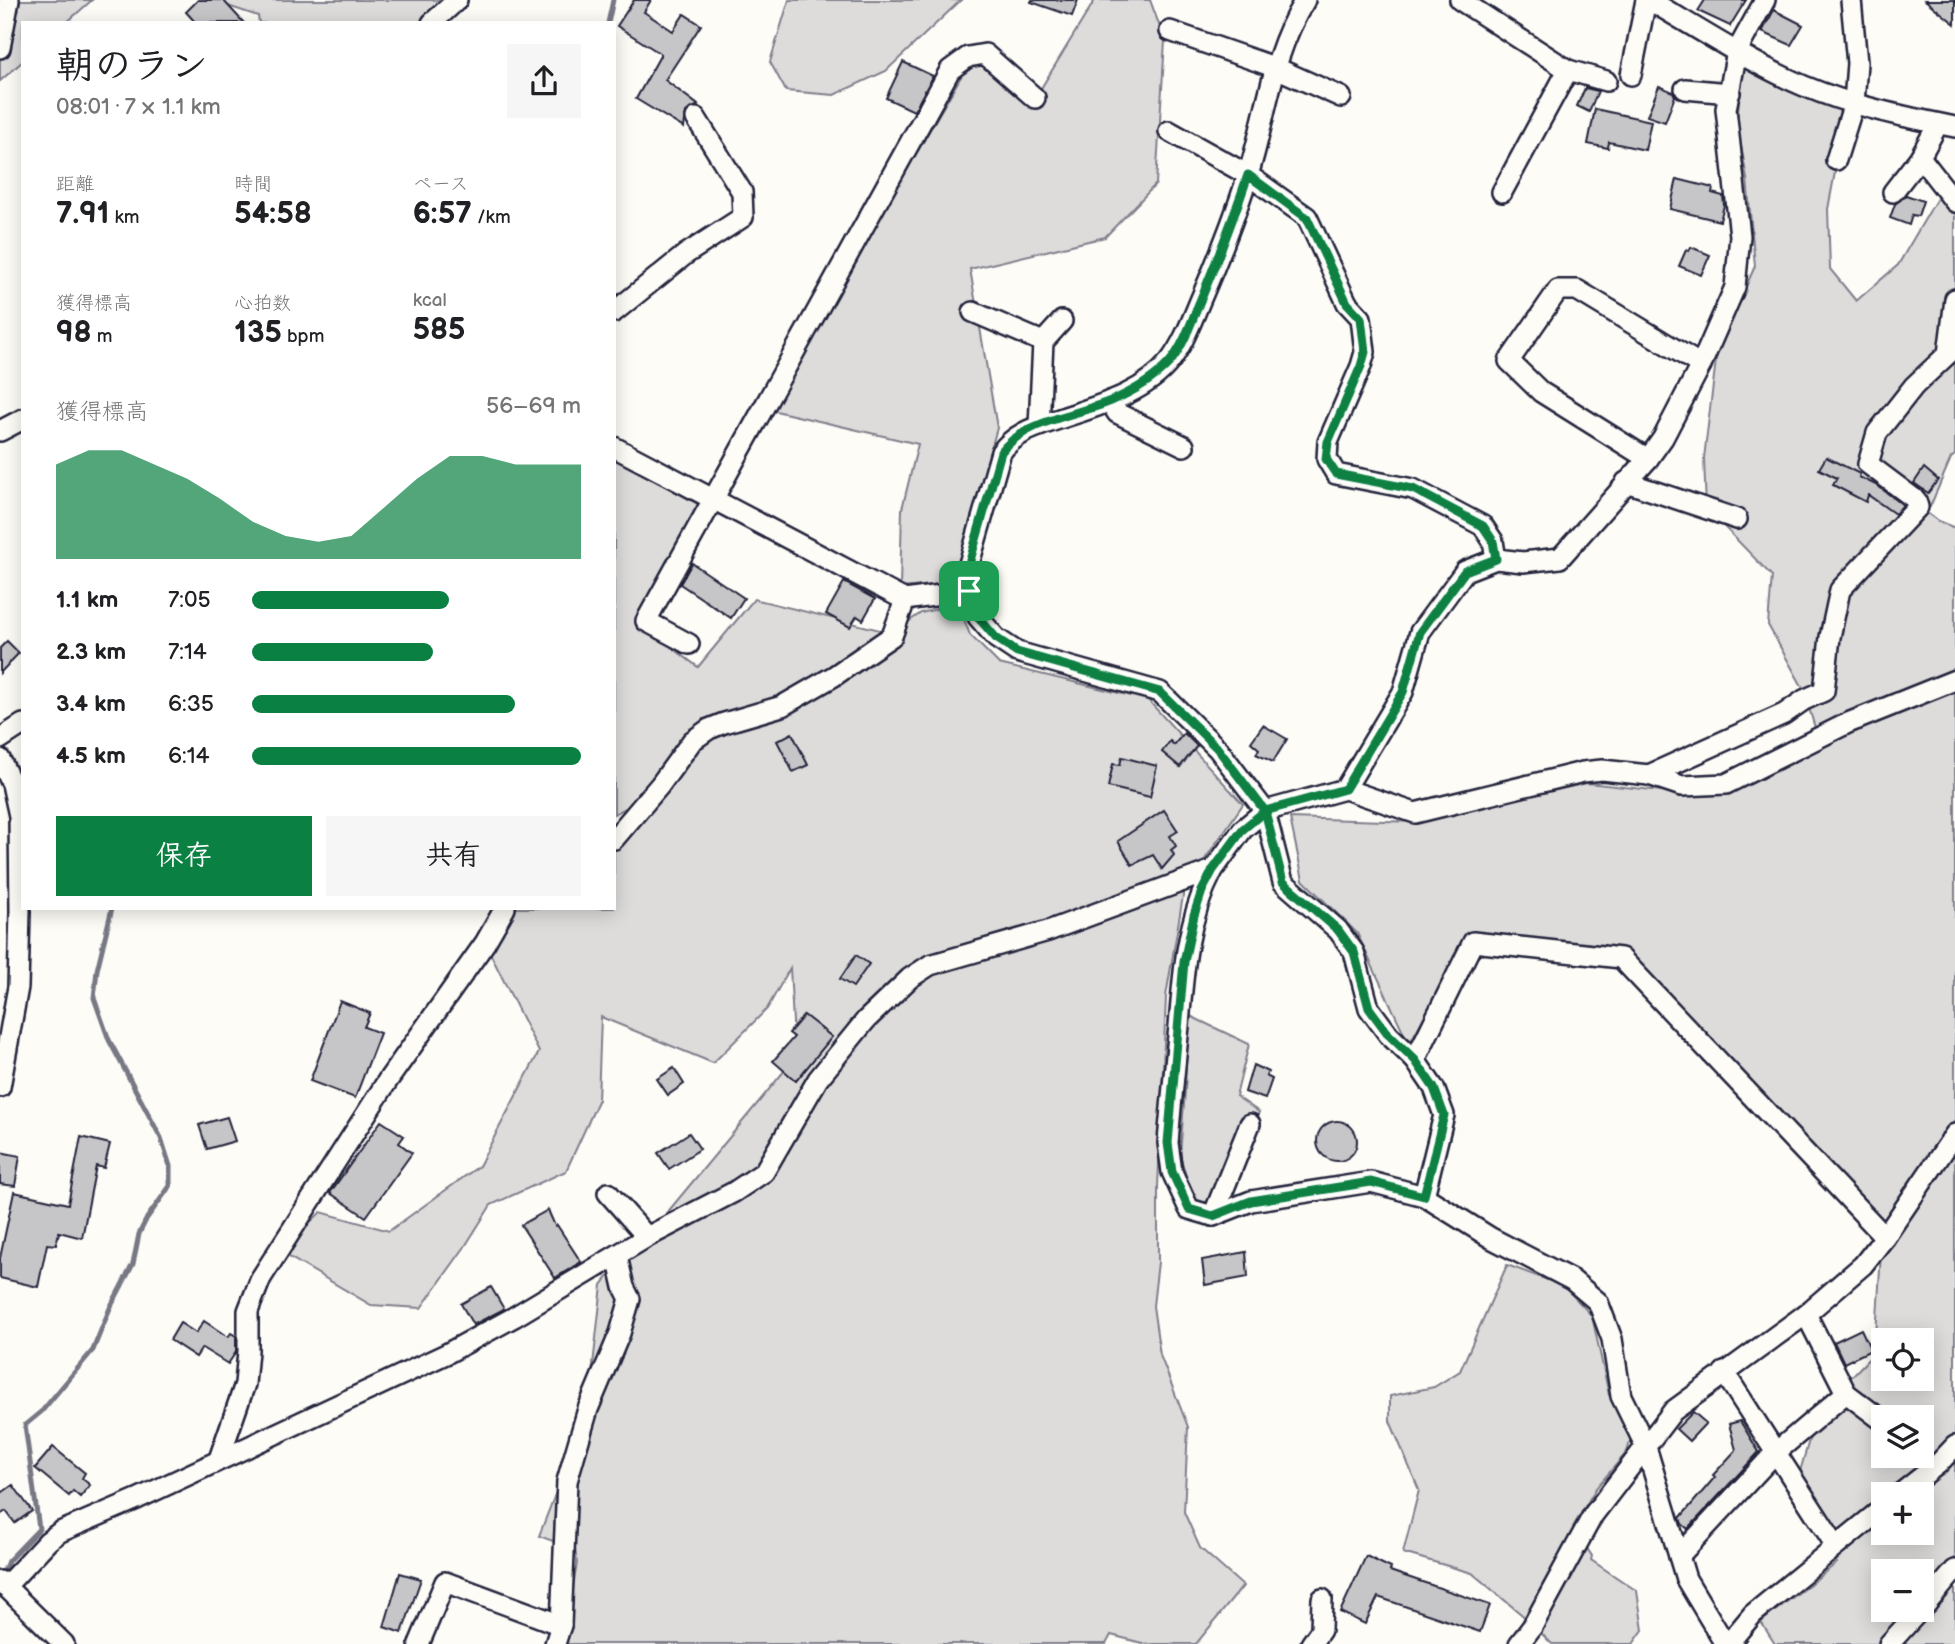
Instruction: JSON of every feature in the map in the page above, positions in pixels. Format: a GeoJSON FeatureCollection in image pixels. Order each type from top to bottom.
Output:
{"type":"FeatureCollection","features":[{"type":"Feature","properties":{"kind":"street"},"geometry":{"type":"LineString","coordinates":[[0,48],[9,0]]}},
{"type":"Feature","properties":{"kind":"street"},"geometry":{"type":"LineString","coordinates":[[434,21],[457,0]]}},
{"type":"Feature","properties":{"kind":"street"},"geometry":{"type":"LineString","coordinates":[[1305,0],[1294,18],[1274,67],[1248,175],[1220,255],[1183,341],[1169,362],[1150,380],[1110,401],[1023,432],[1010,441],[1001,452],[967,571],[969,591],[978,617],[996,638],[1017,652],[1160,692],[1218,749],[1265,811],[1283,882],[1338,930],[1354,952],[1369,1008],[1389,1035],[1415,1060],[1434,1088],[1444,1115],[1424,1196]]}},
{"type":"Feature","properties":{"kind":"street"},"geometry":{"type":"LineString","coordinates":[[1460,0],[1568,70],[1606,81]]}},
{"type":"Feature","properties":{"kind":"street"},"geometry":{"type":"LineString","coordinates":[[1631,75],[1647,0],[1805,86],[1854,103],[1946,125],[1894,192]]}},
{"type":"Feature","properties":{"kind":"street"},"geometry":{"type":"LineString","coordinates":[[1345,789],[1403,692],[1420,632],[1465,571],[1496,559],[1523,562],[1560,558],[1663,438],[1701,365],[1735,287],[1740,236],[1726,109],[1737,51],[1765,0]]}},
{"type":"Feature","properties":{"kind":"street"},"geometry":{"type":"LineString","coordinates":[[1836,160],[1854,103],[1857,63],[1851,0]]}},
{"type":"Feature","properties":{"kind":"street"},"geometry":{"type":"LineString","coordinates":[[1170,30],[1274,67],[1341,97]]}},
{"type":"Feature","properties":{"kind":"street"},"geometry":{"type":"LineString","coordinates":[[689,644],[646,621],[950,70],[968,57],[985,54],[1035,98]]}},
{"type":"Feature","properties":{"kind":"street"},"geometry":{"type":"LineString","coordinates":[[1502,191],[1568,70]]}},
{"type":"Feature","properties":{"kind":"street"},"geometry":{"type":"LineString","coordinates":[[1685,89],[1730,93]]}},
{"type":"Feature","properties":{"kind":"street"},"geometry":{"type":"LineString","coordinates":[[616,310],[686,254],[743,217],[742,192],[696,118]]}},
{"type":"Feature","properties":{"kind":"street"},"geometry":{"type":"LineString","coordinates":[[1169,131],[1248,175],[1307,218],[1347,303],[1361,318],[1365,352],[1328,442],[1326,459],[1336,474],[1413,489],[1483,526],[1493,541],[1496,559]]}},
{"type":"Feature","properties":{"kind":"street"},"geometry":{"type":"LineString","coordinates":[[1920,157],[1955,202]]}},
{"type":"Feature","properties":{"kind":"street"},"geometry":{"type":"LineString","coordinates":[[1648,458],[1541,391],[1509,361],[1558,290],[1577,290],[1701,365]]}},
{"type":"Feature","properties":{"kind":"street"},"geometry":{"type":"LineString","coordinates":[[1649,775],[1784,714],[1804,700],[1824,691],[1830,638],[1840,590],[1918,507],[1916,500],[1868,464],[1877,433],[1914,386],[1948,354],[1955,299]]}},
{"type":"Feature","properties":{"kind":"street"},"geometry":{"type":"LineString","coordinates":[[973,312],[1043,342]]}},
{"type":"Feature","properties":{"kind":"street"},"geometry":{"type":"LineString","coordinates":[[1039,426],[1043,342],[1062,321]]}},
{"type":"Feature","properties":{"kind":"street"},"geometry":{"type":"LineString","coordinates":[[1110,401],[1117,413],[1184,446]]}},
{"type":"Feature","properties":{"kind":"street"},"geometry":{"type":"LineString","coordinates":[[0,431],[21,420]]}},
{"type":"Feature","properties":{"kind":"street"},"geometry":{"type":"LineString","coordinates":[[616,448],[905,600],[969,591]]}},
{"type":"Feature","properties":{"kind":"street"},"geometry":{"type":"LineString","coordinates":[[1626,482],[1737,519]]}},
{"type":"Feature","properties":{"kind":"street"},"geometry":{"type":"LineString","coordinates":[[617,829],[660,785],[692,741],[709,729],[724,723],[782,706],[834,676],[892,636],[905,600]]}},
{"type":"Feature","properties":{"kind":"street"},"geometry":{"type":"LineString","coordinates":[[1871,1518],[1753,1614],[1727,1644],[1686,1578],[1646,1447],[1621,1396],[1612,1339],[1598,1302],[1572,1280],[1491,1238],[1424,1196],[1371,1182],[1251,1201],[1213,1216],[1189,1209],[1172,1172],[1168,1143],[1184,962],[1194,915],[1213,870],[1243,829],[1265,811],[1345,789],[1415,813],[1583,772],[1602,770],[1649,775],[1682,786],[1726,785],[1848,723],[1955,680]]}},
{"type":"Feature","properties":{"kind":"street"},"geometry":{"type":"LineString","coordinates":[[0,739],[21,725]]}},
{"type":"Feature","properties":{"kind":"street"},"geometry":{"type":"LineString","coordinates":[[0,760],[12,783],[19,816],[20,912],[18,987],[0,1087]]}},
{"type":"Feature","properties":{"kind":"street"},"geometry":{"type":"LineString","coordinates":[[64,1644],[2,1584],[60,1532],[137,1499],[446,1354],[514,1317],[647,1237],[734,1192],[764,1171],[818,1079],[866,1020],[910,978],[930,965],[1048,931],[1213,870]]}},
{"type":"Feature","properties":{"kind":"street"},"geometry":{"type":"LineString","coordinates":[[219,1459],[245,1384],[248,1311],[261,1278],[388,1080],[485,943],[504,910]]}},
{"type":"Feature","properties":{"kind":"street"},"geometry":{"type":"LineString","coordinates":[[1415,1060],[1473,942],[1621,958],[1885,1237]]}},
{"type":"Feature","properties":{"kind":"street"},"geometry":{"type":"LineString","coordinates":[[1213,1216],[1250,1124]]}},
{"type":"Feature","properties":{"kind":"street"},"geometry":{"type":"LineString","coordinates":[[1519,1644],[1532,1627],[1593,1515],[1673,1411],[1806,1314],[1863,1265],[1955,1134]]}},
{"type":"Feature","properties":{"kind":"street"},"geometry":{"type":"LineString","coordinates":[[608,1193],[647,1237]]}},
{"type":"Feature","properties":{"kind":"street"},"geometry":{"type":"LineString","coordinates":[[419,1644],[445,1581],[558,1635],[568,1481],[588,1409],[620,1333],[630,1299],[624,1287],[617,1256]]}},
{"type":"Feature","properties":{"kind":"street"},"geometry":{"type":"LineString","coordinates":[[1806,1314],[1846,1393],[1871,1412]]}},
{"type":"Feature","properties":{"kind":"street"},"geometry":{"type":"LineString","coordinates":[[1724,1372],[1836,1546]]}},
{"type":"Feature","properties":{"kind":"street"},"geometry":{"type":"LineString","coordinates":[[1679,1556],[1775,1453],[1846,1393]]}},
{"type":"Feature","properties":{"kind":"street"},"geometry":{"type":"LineString","coordinates":[[1915,1482],[1955,1446]]}},
{"type":"Feature","properties":{"kind":"street"},"geometry":{"type":"LineString","coordinates":[[1934,1461],[1938,1464]]}},
{"type":"Feature","properties":{"kind":"street"},"geometry":{"type":"LineString","coordinates":[[1934,1594],[1955,1570]]}},
{"type":"Feature","properties":{"kind":"street"},"geometry":{"type":"LineString","coordinates":[[1311,1644],[1321,1630],[1322,1599]]}},
{"type":"Feature","properties":{"kind":"street"},"geometry":{"type":"LineString","coordinates":[[1889,1644],[1909,1622]]}},
{"type":"Feature","properties":{"kind":"shaded area"},"geometry":{"type":"Polygon","coordinates":[[[0,0],[92,0],[68,21],[21,21],[21,63],[0,81],[0,0]]]}},
{"type":"Feature","properties":{"kind":"shaded area"},"geometry":{"type":"Polygon","coordinates":[[[210,0],[455,0],[433,21],[259,21],[258,16],[210,0]]]}},
{"type":"Feature","properties":{"kind":"shaded area"},"geometry":{"type":"Polygon","coordinates":[[[789,0],[961,0],[886,71],[834,95],[786,91],[770,62],[789,0]]]}},
{"type":"Feature","properties":{"kind":"shaded area"},"geometry":{"type":"Polygon","coordinates":[[[1095,0],[1150,0],[1165,41],[1156,184],[1105,237],[970,269],[997,428],[953,583],[900,588],[902,509],[918,444],[767,409],[973,56],[1035,98],[1095,0]]]}},
{"type":"Feature","properties":{"kind":"shaded area"},"geometry":{"type":"Polygon","coordinates":[[[1742,67],[1847,109],[1828,209],[1830,269],[1856,301],[1898,265],[1939,195],[1955,208],[1955,455],[1951,458],[1930,507],[1919,507],[1938,521],[1955,528],[1955,672],[1818,738],[1803,688],[1768,625],[1772,576],[1706,508],[1704,458],[1717,352],[1755,266],[1747,179],[1737,123],[1742,67]]]}},
{"type":"Feature","properties":{"kind":"shaded area"},"geometry":{"type":"Polygon","coordinates":[[[616,458],[701,506],[644,626],[698,667],[754,599],[892,633],[921,613],[958,604],[970,635],[999,664],[1148,700],[1243,804],[1184,890],[1166,996],[1158,1187],[1158,1262],[1153,1306],[1160,1355],[1188,1427],[1184,1512],[1200,1548],[1243,1586],[1196,1644],[1146,1644],[1111,1635],[1106,1644],[564,1644],[577,1563],[575,1549],[539,1536],[588,1409],[602,1285],[615,1268],[647,1237],[795,1058],[790,968],[767,1009],[713,1063],[601,1017],[598,1101],[566,1171],[491,1205],[421,1308],[371,1305],[279,1251],[321,1212],[389,1231],[479,1166],[539,1052],[485,943],[504,910],[616,910],[616,822],[632,805],[616,813],[616,458]]]}},
{"type":"Feature","properties":{"kind":"shaded area"},"geometry":{"type":"Polygon","coordinates":[[[1955,683],[1955,1644],[1775,1644],[1761,1622],[1837,1563],[1795,1489],[1815,1419],[1871,1356],[1871,1391],[1934,1391],[1934,1328],[1876,1328],[1883,1220],[1628,951],[1471,934],[1409,1044],[1357,933],[1303,880],[1290,818],[1416,822],[1587,783],[1671,792],[1808,751],[1955,683]]]}},
{"type":"Feature","properties":{"kind":"shaded area"},"geometry":{"type":"Polygon","coordinates":[[[1188,1015],[1249,1044],[1236,1096],[1259,1112],[1224,1197],[1199,1204],[1191,1194],[1180,1155],[1188,1015]]]}},
{"type":"Feature","properties":{"kind":"shaded area"},"geometry":{"type":"Polygon","coordinates":[[[1507,1265],[1564,1286],[1592,1316],[1609,1395],[1632,1435],[1627,1452],[1596,1488],[1573,1527],[1592,1556],[1591,1560],[1637,1591],[1643,1630],[1633,1644],[1552,1644],[1527,1619],[1472,1573],[1403,1553],[1419,1490],[1390,1421],[1390,1396],[1434,1387],[1460,1371],[1507,1265]]]}},
{"type":"Feature","properties":{"kind":"building"},"geometry":{"type":"Polygon","coordinates":[[[198,0],[223,0],[242,21],[194,21],[186,12],[198,0]]]}},
{"type":"Feature","properties":{"kind":"building"},"geometry":{"type":"Polygon","coordinates":[[[634,0],[651,0],[644,12],[673,31],[684,14],[701,25],[665,80],[698,105],[686,112],[684,128],[636,99],[661,54],[617,26],[634,0]]]}},
{"type":"Feature","properties":{"kind":"building"},"geometry":{"type":"Polygon","coordinates":[[[1078,0],[1072,16],[1031,2],[1078,0]]]}},
{"type":"Feature","properties":{"kind":"building"},"geometry":{"type":"Polygon","coordinates":[[[1705,0],[1746,0],[1730,26],[1698,11],[1705,0]]]}},
{"type":"Feature","properties":{"kind":"building"},"geometry":{"type":"Polygon","coordinates":[[[1925,0],[1955,0],[1955,24],[1925,0]]]}},
{"type":"Feature","properties":{"kind":"building"},"geometry":{"type":"Polygon","coordinates":[[[1774,10],[1803,25],[1791,45],[1762,32],[1774,10]]]}},
{"type":"Feature","properties":{"kind":"building"},"geometry":{"type":"Polygon","coordinates":[[[903,62],[933,76],[914,111],[886,98],[903,62]]]}},
{"type":"Feature","properties":{"kind":"building"},"geometry":{"type":"Polygon","coordinates":[[[1659,86],[1673,92],[1675,96],[1665,122],[1647,116],[1659,86]]]}},
{"type":"Feature","properties":{"kind":"building"},"geometry":{"type":"Polygon","coordinates":[[[1585,88],[1598,91],[1589,112],[1577,106],[1585,88]]]}},
{"type":"Feature","properties":{"kind":"building"},"geometry":{"type":"Polygon","coordinates":[[[1595,109],[1651,121],[1645,150],[1609,142],[1608,148],[1588,144],[1595,109]]]}},
{"type":"Feature","properties":{"kind":"building"},"geometry":{"type":"Polygon","coordinates":[[[1677,179],[1713,188],[1712,193],[1723,196],[1720,221],[1670,209],[1677,179]]]}},
{"type":"Feature","properties":{"kind":"building"},"geometry":{"type":"Polygon","coordinates":[[[1906,195],[1923,201],[1918,216],[1912,215],[1909,225],[1890,218],[1895,204],[1906,195]]]}},
{"type":"Feature","properties":{"kind":"building"},"geometry":{"type":"Polygon","coordinates":[[[1691,247],[1710,255],[1701,275],[1679,266],[1686,250],[1689,251],[1691,247]]]}},
{"type":"Feature","properties":{"kind":"building"},"geometry":{"type":"Polygon","coordinates":[[[1826,457],[1860,474],[1859,477],[1878,486],[1903,505],[1895,514],[1868,495],[1866,502],[1833,485],[1837,478],[1819,469],[1826,457]]]}},
{"type":"Feature","properties":{"kind":"building"},"geometry":{"type":"Polygon","coordinates":[[[1924,468],[1938,480],[1928,493],[1914,483],[1924,468]]]}},
{"type":"Feature","properties":{"kind":"building"},"geometry":{"type":"Polygon","coordinates":[[[692,563],[744,598],[731,618],[680,584],[692,563]]]}},
{"type":"Feature","properties":{"kind":"building"},"geometry":{"type":"Polygon","coordinates":[[[844,582],[875,599],[863,620],[857,616],[850,627],[826,614],[844,582]]]}},
{"type":"Feature","properties":{"kind":"building"},"geometry":{"type":"Polygon","coordinates":[[[7,641],[19,653],[0,673],[0,648],[7,641]]]}},
{"type":"Feature","properties":{"kind":"building"},"geometry":{"type":"Polygon","coordinates":[[[1263,725],[1287,739],[1273,762],[1256,754],[1259,749],[1251,742],[1263,725]]]}},
{"type":"Feature","properties":{"kind":"building"},"geometry":{"type":"Polygon","coordinates":[[[792,733],[808,765],[793,772],[777,741],[792,733]]]}},
{"type":"Feature","properties":{"kind":"building"},"geometry":{"type":"Polygon","coordinates":[[[1184,733],[1197,746],[1180,767],[1162,752],[1170,741],[1174,745],[1184,733]]]}},
{"type":"Feature","properties":{"kind":"building"},"geometry":{"type":"Polygon","coordinates":[[[1122,757],[1157,766],[1150,797],[1108,787],[1113,764],[1120,765],[1122,757]]]}},
{"type":"Feature","properties":{"kind":"building"},"geometry":{"type":"Polygon","coordinates":[[[1164,810],[1178,831],[1170,836],[1176,846],[1171,850],[1174,855],[1162,869],[1153,855],[1132,865],[1118,841],[1164,810]]]}},
{"type":"Feature","properties":{"kind":"building"},"geometry":{"type":"Polygon","coordinates":[[[856,955],[869,964],[853,987],[840,979],[856,955]]]}},
{"type":"Feature","properties":{"kind":"building"},"geometry":{"type":"Polygon","coordinates":[[[340,1001],[370,1013],[364,1027],[380,1033],[355,1098],[310,1081],[340,1001]]]}},
{"type":"Feature","properties":{"kind":"building"},"geometry":{"type":"Polygon","coordinates":[[[804,1015],[832,1037],[796,1081],[773,1061],[794,1037],[789,1033],[804,1015]]]}},
{"type":"Feature","properties":{"kind":"building"},"geometry":{"type":"Polygon","coordinates":[[[1253,1065],[1268,1072],[1266,1076],[1272,1079],[1265,1099],[1245,1092],[1253,1065]]]}},
{"type":"Feature","properties":{"kind":"building"},"geometry":{"type":"Polygon","coordinates":[[[674,1068],[684,1084],[668,1095],[657,1079],[674,1068]]]}},
{"type":"Feature","properties":{"kind":"building"},"geometry":{"type":"Polygon","coordinates":[[[227,1117],[235,1141],[207,1149],[199,1125],[227,1117]]]}},
{"type":"Feature","properties":{"kind":"building"},"geometry":{"type":"Polygon","coordinates":[[[381,1121],[404,1136],[399,1143],[412,1153],[366,1217],[330,1193],[381,1121]]]}},
{"type":"Feature","properties":{"kind":"building"},"geometry":{"type":"Polygon","coordinates":[[[1337,1121],[1345,1122],[1351,1127],[1356,1133],[1356,1149],[1351,1155],[1345,1160],[1337,1161],[1329,1160],[1323,1155],[1318,1149],[1317,1141],[1318,1133],[1323,1127],[1329,1122],[1337,1121]]]}},
{"type":"Feature","properties":{"kind":"building"},"geometry":{"type":"Polygon","coordinates":[[[689,1133],[700,1149],[669,1169],[658,1153],[689,1133]]]}},
{"type":"Feature","properties":{"kind":"building"},"geometry":{"type":"Polygon","coordinates":[[[81,1137],[110,1144],[104,1168],[96,1166],[82,1238],[59,1232],[56,1245],[47,1244],[38,1287],[0,1278],[0,1258],[14,1192],[68,1204],[81,1137]]]}},
{"type":"Feature","properties":{"kind":"building"},"geometry":{"type":"Polygon","coordinates":[[[0,1152],[20,1156],[15,1186],[0,1184],[0,1152]]]}},
{"type":"Feature","properties":{"kind":"building"},"geometry":{"type":"Polygon","coordinates":[[[548,1210],[555,1226],[557,1225],[581,1262],[555,1278],[521,1225],[548,1210]]]}},
{"type":"Feature","properties":{"kind":"building"},"geometry":{"type":"Polygon","coordinates":[[[1246,1252],[1248,1277],[1205,1285],[1202,1260],[1246,1252]]]}},
{"type":"Feature","properties":{"kind":"building"},"geometry":{"type":"Polygon","coordinates":[[[491,1287],[504,1309],[473,1325],[461,1304],[491,1287]]]}},
{"type":"Feature","properties":{"kind":"building"},"geometry":{"type":"Polygon","coordinates":[[[204,1321],[228,1337],[231,1333],[236,1336],[236,1352],[228,1364],[202,1348],[196,1357],[170,1340],[180,1323],[196,1333],[204,1321]]]}},
{"type":"Feature","properties":{"kind":"building"},"geometry":{"type":"Polygon","coordinates":[[[1861,1329],[1871,1350],[1844,1363],[1834,1342],[1861,1329]]]}},
{"type":"Feature","properties":{"kind":"building"},"geometry":{"type":"Polygon","coordinates":[[[1693,1412],[1706,1423],[1689,1441],[1676,1429],[1693,1412]]]}},
{"type":"Feature","properties":{"kind":"building"},"geometry":{"type":"Polygon","coordinates":[[[1740,1421],[1759,1452],[1688,1529],[1680,1518],[1736,1450],[1729,1424],[1740,1421]]]}},
{"type":"Feature","properties":{"kind":"building"},"geometry":{"type":"Polygon","coordinates":[[[53,1447],[85,1473],[82,1478],[90,1485],[80,1497],[73,1491],[69,1496],[35,1468],[53,1447]]]}},
{"type":"Feature","properties":{"kind":"building"},"geometry":{"type":"Polygon","coordinates":[[[13,1485],[32,1511],[15,1523],[6,1511],[0,1515],[0,1494],[13,1485]]]}},
{"type":"Feature","properties":{"kind":"building"},"geometry":{"type":"Polygon","coordinates":[[[1366,1556],[1391,1568],[1390,1571],[1490,1605],[1480,1632],[1378,1597],[1365,1624],[1340,1612],[1366,1556]]]}},
{"type":"Feature","properties":{"kind":"building"},"geometry":{"type":"Polygon","coordinates":[[[400,1573],[421,1579],[402,1633],[384,1627],[400,1573]]]}},
{"type":"Feature","properties":{"kind":"waterway"},"geometry":{"type":"LineString","coordinates":[[608,21],[613,0]]}},
{"type":"Feature","properties":{"kind":"waterway"},"geometry":{"type":"LineString","coordinates":[[1,1578],[8,1561],[39,1529],[25,1425],[42,1411],[93,1350],[110,1308],[133,1264],[139,1234],[170,1186],[170,1166],[161,1138],[109,1040],[94,998],[97,970],[112,910]]}},
{"type":"Feature","properties":{"kind":"route"},"geometry":{"type":"LineString","coordinates":[[969,591],[967,571],[1001,452],[1023,432],[1131,391],[1150,380],[1169,362],[1183,341],[1220,255],[1248,175],[1307,218],[1347,303],[1361,318],[1365,352],[1328,442],[1326,459],[1336,474],[1413,489],[1483,526],[1493,541],[1496,559],[1465,571],[1420,632],[1403,692],[1345,789],[1265,811],[1243,829],[1213,870],[1194,915],[1184,962],[1168,1143],[1172,1172],[1189,1209],[1213,1216],[1251,1201],[1371,1182],[1424,1196],[1444,1115],[1434,1088],[1415,1060],[1389,1035],[1369,1008],[1354,952],[1338,930],[1283,882],[1265,811],[1218,749],[1160,692],[1017,652],[996,638],[978,617],[969,591]]}}]}
